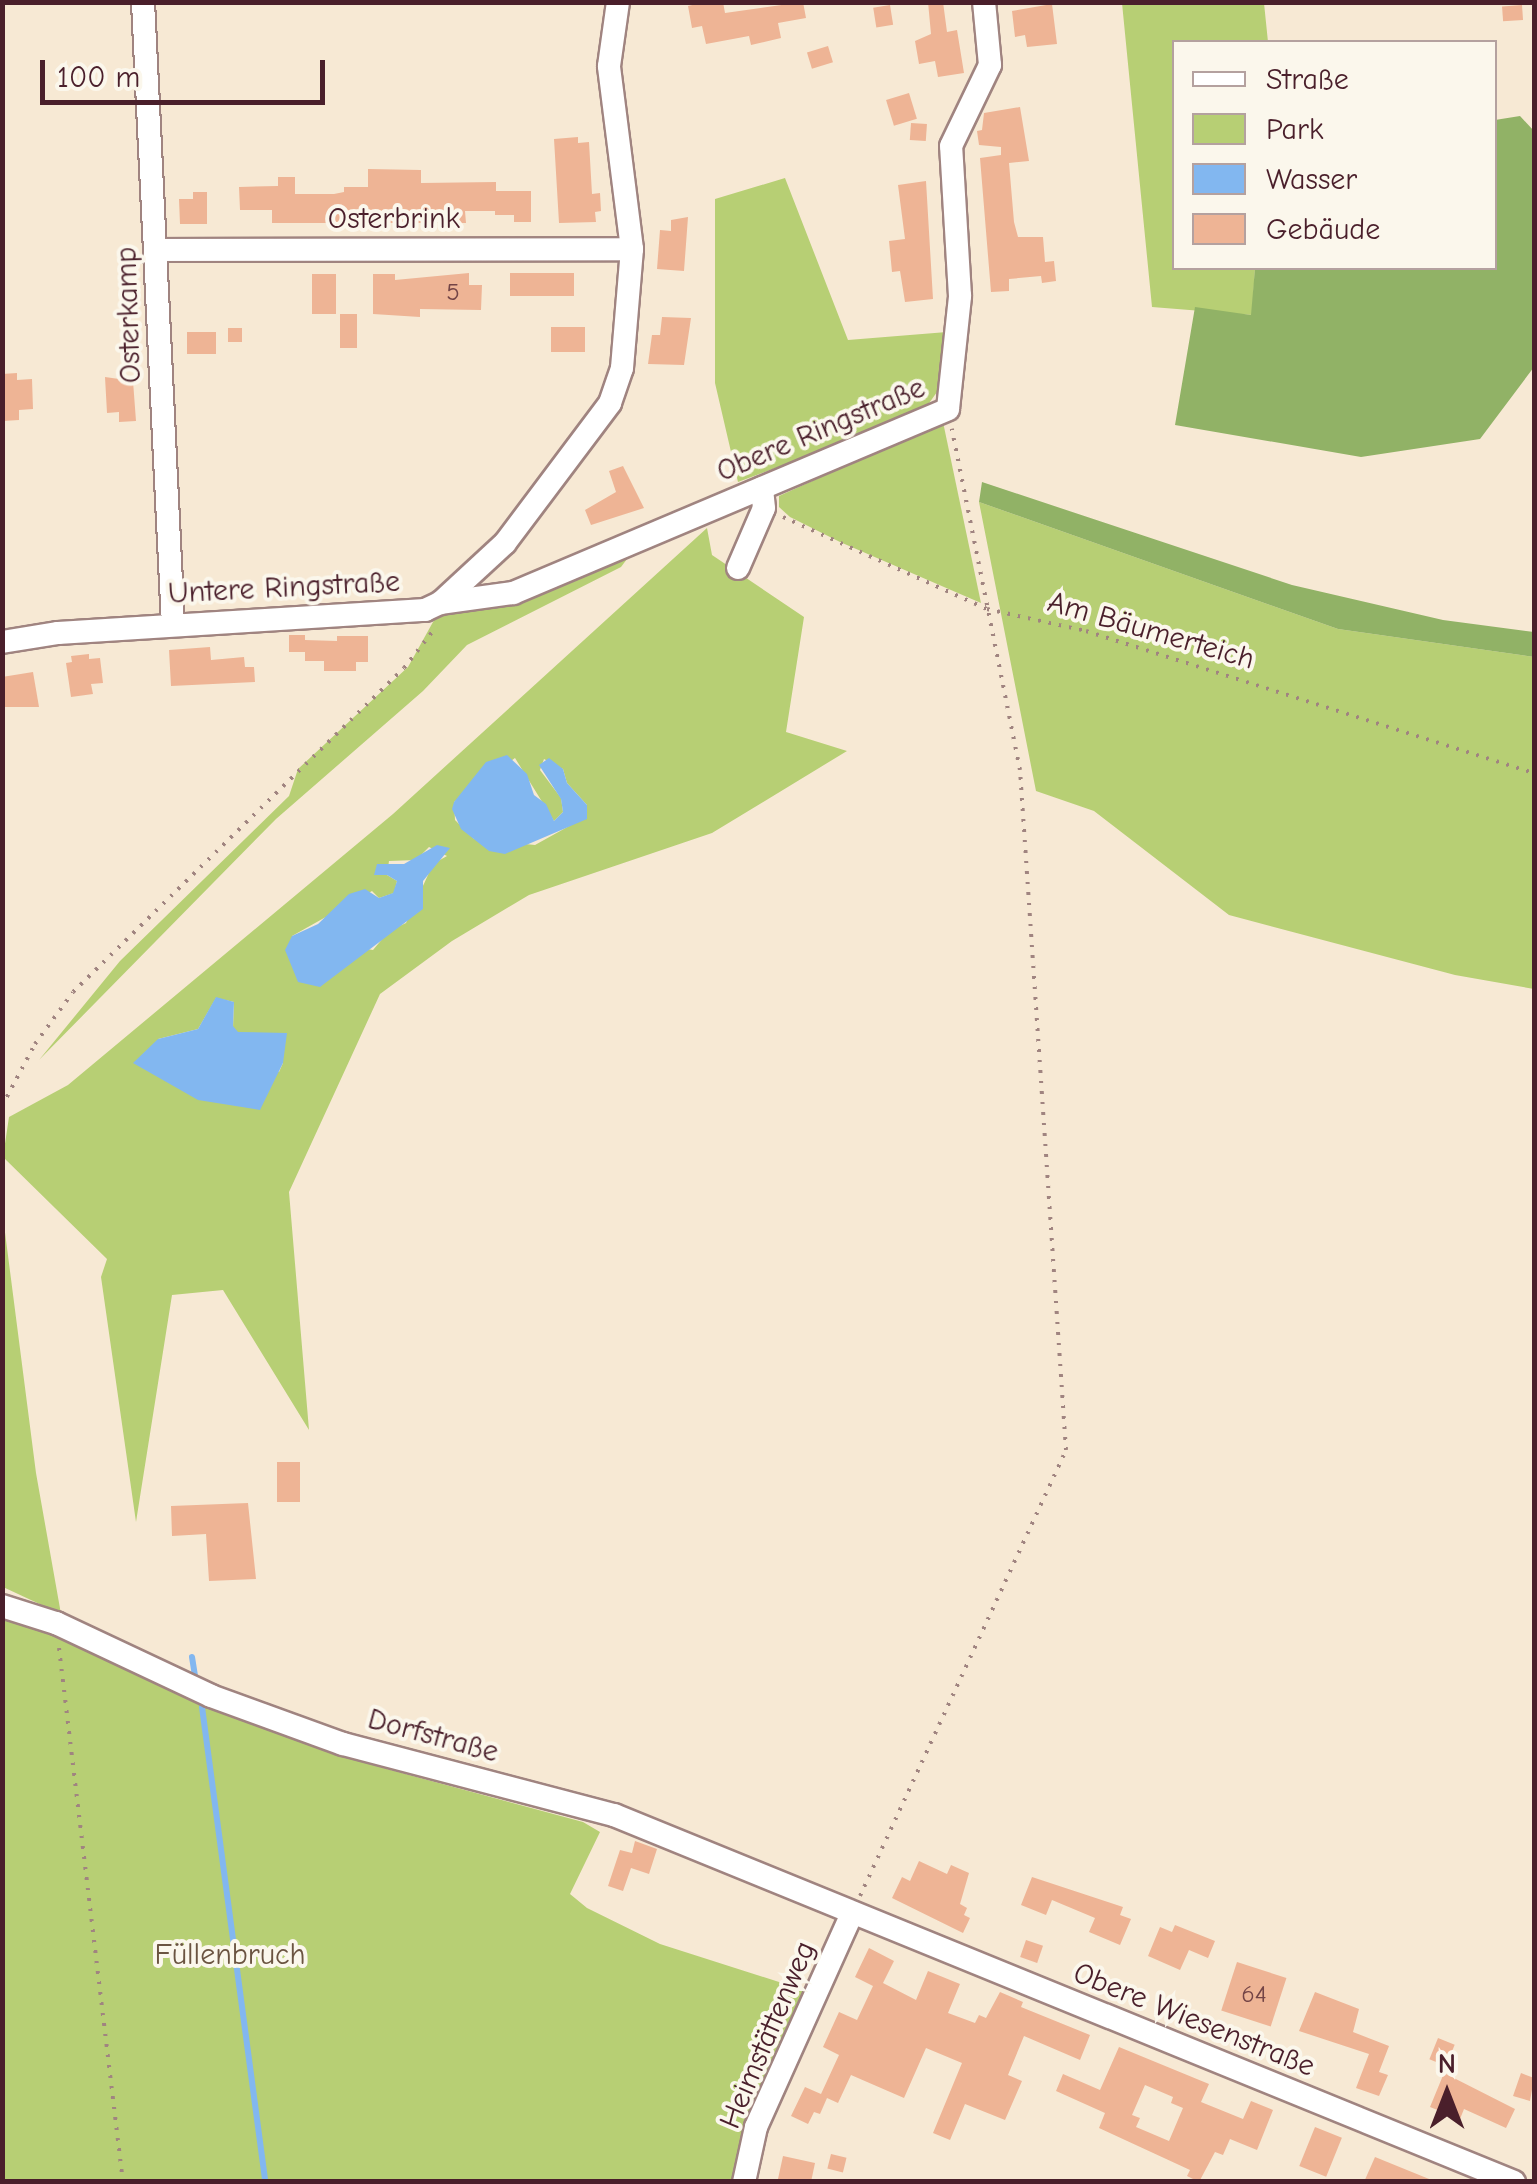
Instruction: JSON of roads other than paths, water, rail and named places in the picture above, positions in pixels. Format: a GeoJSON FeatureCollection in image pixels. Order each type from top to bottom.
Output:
{"type":"FeatureCollection","features":[{"type":"Feature","properties":{"kind":"street","name":"Osterkamp"},"geometry":{"type":"LineString","coordinates":[[144,2],[173,625]]}},
{"type":"Feature","properties":{"kind":"street","name":"Untere Ringstraße"},"geometry":{"type":"LineString","coordinates":[[2,642],[173,625],[425,610],[440,603],[505,543],[610,403],[622,368],[632,249],[609,66],[618,2]]}},
{"type":"Feature","properties":{"kind":"street","name":"Obere Ringstraße"},"geometry":{"type":"LineString","coordinates":[[440,603],[514,593],[763,498],[948,409],[960,296],[951,146],[990,65],[984,2]]}},
{"type":"Feature","properties":{"kind":"street","name":"Osterbrink"},"geometry":{"type":"LineString","coordinates":[[157,250],[632,249]]}},
{"type":"Feature","properties":{"kind":"street"},"geometry":{"type":"LineString","coordinates":[[738,568],[763,498]]}},
{"type":"Feature","properties":{"kind":"street","name":"Dorfstraße"},"geometry":{"type":"LineString","coordinates":[[2,1606],[56,1623],[211,1696],[342,1744],[614,1815],[852,1913]]}},
{"type":"Feature","properties":{"kind":"street","name":"Heimstättenweg"},"geometry":{"type":"LineString","coordinates":[[744,2182],[756,2127],[852,1913]]}},
{"type":"Feature","properties":{"kind":"street","name":"Obere Wiesenstraße"},"geometry":{"type":"LineString","coordinates":[[852,1913],[1514,2182]]}},
{"type":"Feature","properties":{"kind":"water"},"geometry":{"type":"Polygon","coordinates":[[[507,755],[527,774],[534,795],[546,804],[554,821],[563,812],[561,799],[539,765],[549,758],[563,769],[567,783],[587,805],[587,819],[505,854],[489,851],[461,829],[452,809],[454,802],[486,762],[507,755]]]}},
{"type":"Feature","properties":{"kind":"water"},"geometry":{"type":"Polygon","coordinates":[[[437,845],[450,848],[423,881],[423,909],[320,987],[298,982],[285,950],[292,936],[318,924],[349,894],[365,889],[379,898],[393,893],[397,881],[387,875],[374,875],[377,864],[404,864],[437,845]]]}},
{"type":"Feature","properties":{"kind":"water"},"geometry":{"type":"Polygon","coordinates":[[[216,997],[234,1002],[233,1026],[238,1032],[287,1033],[283,1063],[260,1110],[198,1100],[133,1063],[158,1039],[198,1029],[216,997]]]}},
{"type":"Feature","properties":{"kind":"waterway"},"geometry":{"type":"LineString","coordinates":[[192,1657],[195,1675]]}},
{"type":"Feature","properties":{"kind":"waterway"},"geometry":{"type":"LineString","coordinates":[[202,1707],[265,2182]]}},
{"type":"Feature","properties":{"kind":"park label","name":"Füllenbruch"},"geometry":{"type":"Point","coordinates":[230,1955]}}]}
